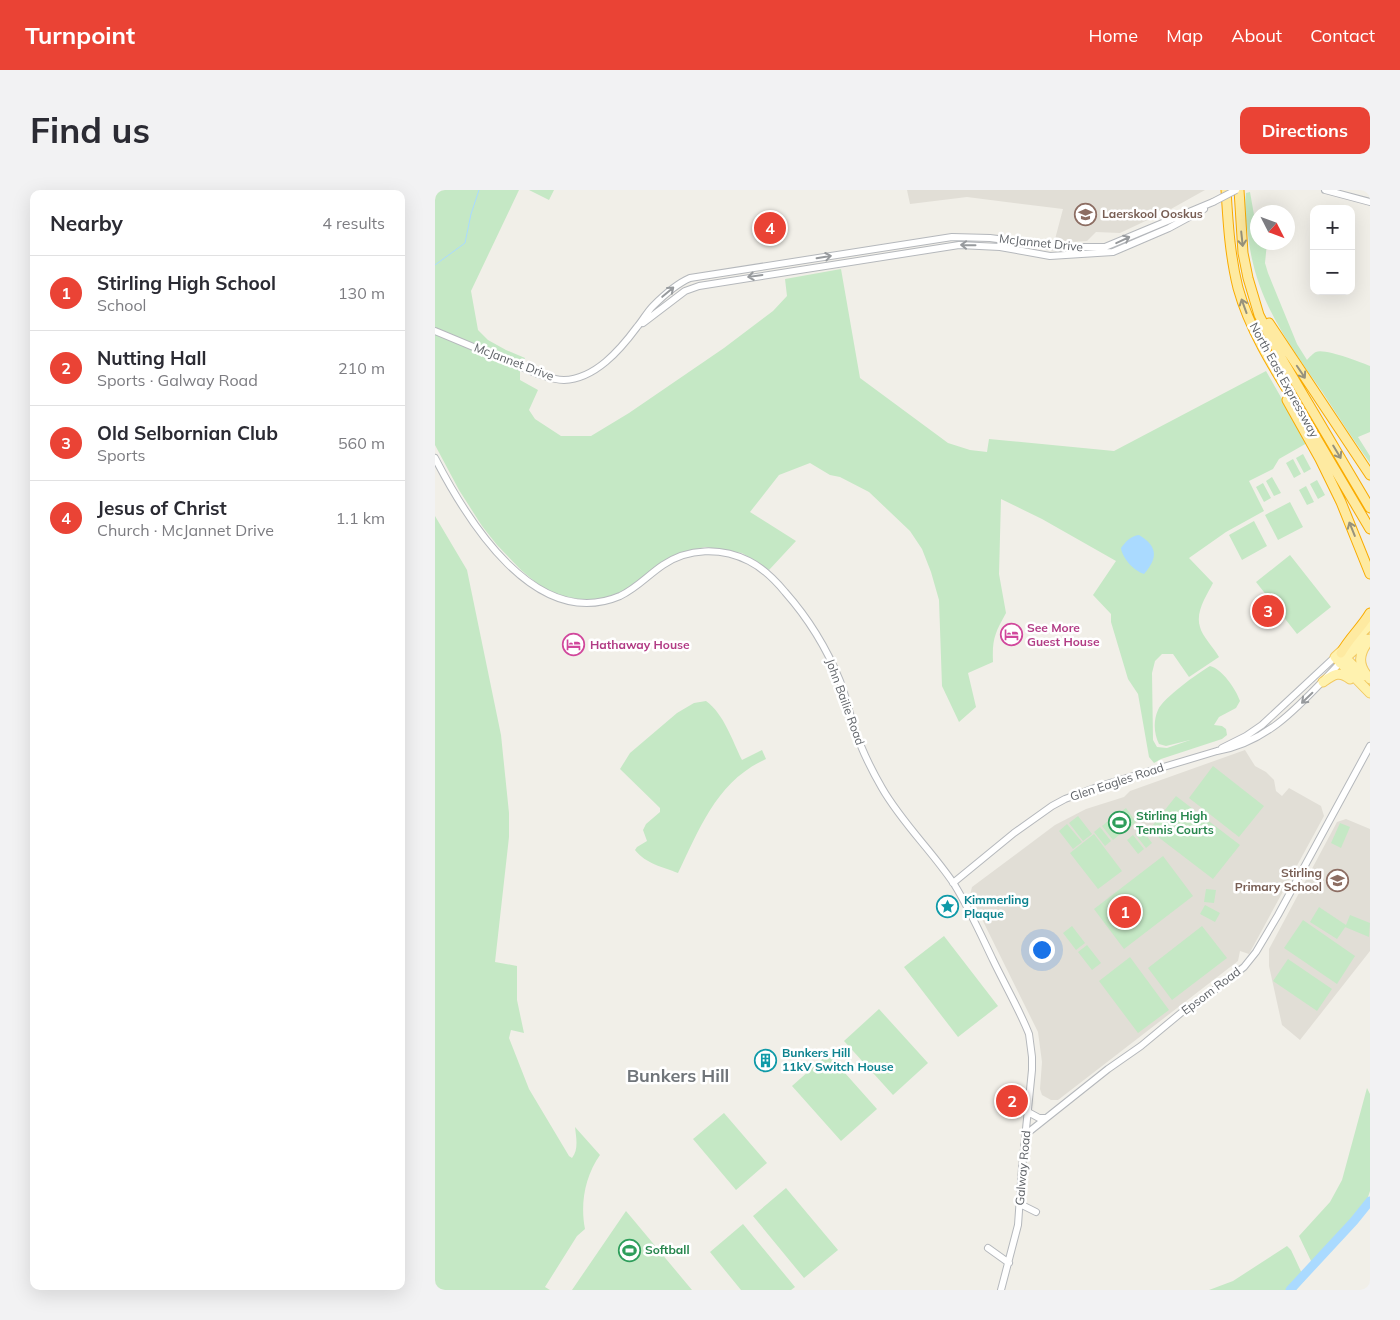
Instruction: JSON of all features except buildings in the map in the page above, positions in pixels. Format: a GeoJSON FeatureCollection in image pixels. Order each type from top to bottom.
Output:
{"type":"FeatureCollection","features":[{"type":"Feature","properties":{"kind":"highway","name":"North East Expressway"},"geometry":{"type":"LineString","coordinates":[[1226,190],[1231,255],[1238,290],[1255,332],[1273,366],[1370,529]]}},
{"type":"Feature","properties":{"kind":"highway","name":"North East Expressway"},"geometry":{"type":"LineString","coordinates":[[1237,190],[1243,253],[1259,315],[1370,508]]}},
{"type":"Feature","properties":{"kind":"highway"},"geometry":{"type":"LineString","coordinates":[[1256,302],[1275,334],[1370,475]]}},
{"type":"Feature","properties":{"kind":"highway"},"geometry":{"type":"LineString","coordinates":[[1273,366],[1275,377],[1320,459],[1341,502],[1370,574]]}},
{"type":"Feature","properties":{"kind":"highway"},"geometry":{"type":"LineString","coordinates":[[1340,658],[1348,640],[1365,621],[1370,612]]}},
{"type":"Feature","properties":{"kind":"main road"},"geometry":{"type":"LineString","coordinates":[[1340,658],[1370,625]]}},
{"type":"Feature","properties":{"kind":"main road"},"geometry":{"type":"LineString","coordinates":[[1340,658],[1370,637]]}},
{"type":"Feature","properties":{"kind":"main road"},"geometry":{"type":"LineString","coordinates":[[1370,637],[1363,648],[1360,659],[1362,669],[1370,680]]}},
{"type":"Feature","properties":{"kind":"main road"},"geometry":{"type":"LineString","coordinates":[[1340,658],[1370,680]]}},
{"type":"Feature","properties":{"kind":"main road"},"geometry":{"type":"LineString","coordinates":[[1340,658],[1370,694]]}},
{"type":"Feature","properties":{"kind":"main road"},"geometry":{"type":"LineString","coordinates":[[1323,682],[1332,675],[1341,673],[1370,694]]}},
{"type":"Feature","properties":{"kind":"street"},"geometry":{"type":"LineString","coordinates":[[1213,202],[1237,190]]}},
{"type":"Feature","properties":{"kind":"street"},"geometry":{"type":"LineString","coordinates":[[1325,190],[1370,202]]}},
{"type":"Feature","properties":{"kind":"street","name":"McJannet Drive"},"geometry":{"type":"LineString","coordinates":[[435,331],[538,374],[553,379],[565,380],[586,376],[597,370],[636,329],[685,291],[699,286],[731,279],[959,245],[1000,247],[1050,256],[1094,251],[1213,202]]}},
{"type":"Feature","properties":{"kind":"street","name":"McJannet Drive"},"geometry":{"type":"LineString","coordinates":[[636,329],[652,306],[675,287],[690,278],[705,274],[952,237],[990,238],[1113,252],[1184,220],[1213,202]]}},
{"type":"Feature","properties":{"kind":"street"},"geometry":{"type":"LineString","coordinates":[[1169,220],[1173,222],[1184,220]]}},
{"type":"Feature","properties":{"kind":"street","name":"John Bailie Road"},"geometry":{"type":"LineString","coordinates":[[435,458],[461,504],[497,552],[536,587],[564,601],[582,603],[607,601],[631,590],[672,559],[703,551],[721,551],[740,556],[752,562],[767,574],[796,605],[824,648],[841,684],[867,762],[884,791],[953,883]]}},
{"type":"Feature","properties":{"kind":"street","name":"Glen Eagles Road"},"geometry":{"type":"LineString","coordinates":[[953,883],[1014,833],[1065,799],[1100,786],[1243,744],[1267,732],[1285,718],[1323,682],[1340,658]]}},
{"type":"Feature","properties":{"kind":"street","name":"Glen Eagles Road"},"geometry":{"type":"LineString","coordinates":[[1217,751],[1263,725],[1340,658]]}},
{"type":"Feature","properties":{"kind":"street","name":"Epsom Road"},"geometry":{"type":"LineString","coordinates":[[1025,1135],[1182,1012],[1235,974],[1252,958],[1278,916],[1370,746]]}},
{"type":"Feature","properties":{"kind":"street","name":"Galway Road"},"geometry":{"type":"LineString","coordinates":[[953,883],[966,904],[1029,1034],[1032,1057],[1018,1225],[1001,1290]]}},
{"type":"Feature","properties":{"kind":"street"},"geometry":{"type":"LineString","coordinates":[[1028,1112],[1039,1118],[1046,1118]]}},
{"type":"Feature","properties":{"kind":"street"},"geometry":{"type":"LineString","coordinates":[[1020,1204],[1036,1212]]}},
{"type":"Feature","properties":{"kind":"street"},"geometry":{"type":"LineString","coordinates":[[988,1248],[1009,1262]]}},
{"type":"Feature","properties":{"kind":"shaded area","name":"Laerskool Ooskus"},"geometry":{"type":"Polygon","coordinates":[[[907,190],[1205,190],[1171,209],[1162,210],[1156,216],[1120,233],[1096,232],[1087,241],[1054,243],[1063,209],[967,197],[910,204],[907,190]]]}},
{"type":"Feature","properties":{"kind":"shaded area"},"geometry":{"type":"Polygon","coordinates":[[[1245,750],[1255,766],[1266,772],[1274,780],[1276,791],[1282,796],[1289,788],[1321,806],[1324,816],[1249,954],[1240,951],[1238,961],[1058,1100],[1051,1100],[1042,1095],[1040,1089],[1042,1062],[1038,1032],[970,895],[972,887],[1055,825],[1086,809],[1124,797],[1130,791],[1245,750]]]}},
{"type":"Feature","properties":{"kind":"shaded area","name":"Stirling Primary School"},"geometry":{"type":"Polygon","coordinates":[[[1346,819],[1370,829],[1370,951],[1300,1040],[1282,1025],[1269,966],[1269,949],[1337,822],[1346,819]]]}},
{"type":"Feature","properties":{"kind":"green space"},"geometry":{"type":"Polygon","coordinates":[[[435,190],[519,190],[471,291],[478,330],[488,340],[525,358],[520,370],[520,380],[538,390],[529,410],[535,419],[561,436],[591,436],[629,413],[724,348],[773,311],[787,296],[785,279],[841,269],[860,378],[948,443],[970,450],[987,452],[989,439],[1114,451],[1266,371],[1307,443],[1279,459],[1273,469],[1249,481],[1264,511],[1226,532],[1189,558],[1213,583],[1202,604],[1199,621],[1203,634],[1219,657],[1189,677],[1173,654],[1162,654],[1155,661],[1152,673],[1153,740],[1157,747],[1167,748],[1190,740],[1166,746],[1159,744],[1155,727],[1156,714],[1161,705],[1173,693],[1210,666],[1219,671],[1228,680],[1240,701],[1236,708],[1219,717],[1214,725],[1222,726],[1226,729],[1227,735],[1222,739],[1154,763],[1149,757],[1138,694],[1128,679],[1111,622],[1111,614],[1093,595],[1116,561],[1042,519],[1001,499],[999,574],[1006,613],[995,636],[993,662],[968,673],[976,707],[959,722],[942,686],[939,600],[922,549],[910,531],[869,492],[840,477],[830,475],[810,463],[779,475],[750,512],[796,541],[769,570],[742,553],[705,547],[674,555],[632,586],[611,597],[577,599],[559,595],[540,586],[521,570],[482,526],[459,490],[435,445],[435,190]]]}},
{"type":"Feature","properties":{"kind":"green space"},"geometry":{"type":"Polygon","coordinates":[[[529,190],[554,190],[549,200],[529,190]]]}},
{"type":"Feature","properties":{"kind":"green space"},"geometry":{"type":"Polygon","coordinates":[[[1250,192],[1252,205],[1250,205],[1250,247],[1245,214],[1246,193],[1250,192]]]}},
{"type":"Feature","properties":{"kind":"green space"},"geometry":{"type":"Polygon","coordinates":[[[1251,250],[1266,250],[1265,263],[1268,273],[1297,344],[1307,360],[1320,351],[1342,356],[1370,366],[1370,432],[1358,437],[1370,456],[1370,463],[1285,337],[1265,300],[1251,250]]]}},
{"type":"Feature","properties":{"kind":"green space"},"geometry":{"type":"Polygon","coordinates":[[[1303,454],[1311,469],[1304,473],[1296,458],[1303,454]]]}},
{"type":"Feature","properties":{"kind":"green space"},"geometry":{"type":"Polygon","coordinates":[[[1293,459],[1301,474],[1294,478],[1286,463],[1293,459]]]}},
{"type":"Feature","properties":{"kind":"green space"},"geometry":{"type":"Polygon","coordinates":[[[1272,477],[1281,493],[1274,496],[1266,481],[1272,477]]]}},
{"type":"Feature","properties":{"kind":"green space"},"geometry":{"type":"Polygon","coordinates":[[[1317,480],[1325,495],[1318,499],[1310,484],[1317,480]]]}},
{"type":"Feature","properties":{"kind":"green space"},"geometry":{"type":"Polygon","coordinates":[[[1263,483],[1271,498],[1264,502],[1256,487],[1263,483]]]}},
{"type":"Feature","properties":{"kind":"green space"},"geometry":{"type":"Polygon","coordinates":[[[1306,486],[1314,502],[1307,505],[1299,490],[1306,486]]]}},
{"type":"Feature","properties":{"kind":"green space"},"geometry":{"type":"Polygon","coordinates":[[[1290,502],[1303,527],[1278,540],[1265,515],[1290,502]]]}},
{"type":"Feature","properties":{"kind":"green space"},"geometry":{"type":"Polygon","coordinates":[[[435,516],[467,570],[501,735],[509,813],[509,837],[495,962],[517,966],[517,1000],[524,1033],[511,1030],[509,1038],[529,1089],[569,1156],[572,1158],[576,1151],[575,1127],[600,1155],[587,1181],[585,1190],[583,1210],[585,1229],[577,1236],[545,1287],[550,1290],[435,1290],[435,516]]]}},
{"type":"Feature","properties":{"kind":"green space"},"geometry":{"type":"Polygon","coordinates":[[[1254,521],[1267,546],[1242,560],[1229,535],[1254,521]]]}},
{"type":"Feature","properties":{"kind":"green space"},"geometry":{"type":"Polygon","coordinates":[[[1290,555],[1331,607],[1297,634],[1256,582],[1290,555]]]}},
{"type":"Feature","properties":{"kind":"green space"},"geometry":{"type":"Polygon","coordinates":[[[706,701],[723,720],[742,760],[762,750],[766,759],[749,768],[722,793],[694,839],[678,873],[649,862],[635,850],[647,841],[643,830],[646,824],[660,812],[660,808],[620,769],[630,753],[677,713],[694,703],[706,701]]]}},
{"type":"Feature","properties":{"kind":"green space"},"geometry":{"type":"Polygon","coordinates":[[[1213,766],[1264,806],[1239,837],[1189,798],[1213,766]]]}},
{"type":"Feature","properties":{"kind":"green space"},"geometry":{"type":"Polygon","coordinates":[[[1176,796],[1240,845],[1213,879],[1149,830],[1176,796]]]}},
{"type":"Feature","properties":{"kind":"green space"},"geometry":{"type":"Polygon","coordinates":[[[1126,808],[1136,822],[1130,827],[1119,813],[1126,808]]]}},
{"type":"Feature","properties":{"kind":"green space","name":"Stirling High Tennis Courts"},"geometry":{"type":"Polygon","coordinates":[[[1118,814],[1128,828],[1122,833],[1111,819],[1118,814]]]}},
{"type":"Feature","properties":{"kind":"green space"},"geometry":{"type":"Polygon","coordinates":[[[1078,816],[1092,834],[1083,841],[1069,823],[1078,816]]]}},
{"type":"Feature","properties":{"kind":"green space"},"geometry":{"type":"Polygon","coordinates":[[[1108,821],[1119,835],[1113,840],[1102,826],[1108,821]]]}},
{"type":"Feature","properties":{"kind":"green space"},"geometry":{"type":"Polygon","coordinates":[[[1340,823],[1350,827],[1341,848],[1331,843],[1340,823]]]}},
{"type":"Feature","properties":{"kind":"green space"},"geometry":{"type":"Polygon","coordinates":[[[1067,824],[1082,842],[1073,849],[1059,831],[1067,824]]]}},
{"type":"Feature","properties":{"kind":"green space"},"geometry":{"type":"Polygon","coordinates":[[[1100,827],[1111,841],[1105,846],[1094,832],[1100,827]]]}},
{"type":"Feature","properties":{"kind":"green space"},"geometry":{"type":"Polygon","coordinates":[[[1142,829],[1152,843],[1146,848],[1135,834],[1142,829]]]}},
{"type":"Feature","properties":{"kind":"green space"},"geometry":{"type":"Polygon","coordinates":[[[1094,834],[1122,871],[1098,889],[1070,853],[1094,834]]]}},
{"type":"Feature","properties":{"kind":"green space"},"geometry":{"type":"Polygon","coordinates":[[[1133,835],[1144,849],[1138,854],[1127,840],[1133,835]]]}},
{"type":"Feature","properties":{"kind":"green space"},"geometry":{"type":"Polygon","coordinates":[[[1163,856],[1193,896],[1124,949],[1094,909],[1163,856]]]}},
{"type":"Feature","properties":{"kind":"green space"},"geometry":{"type":"Polygon","coordinates":[[[1206,889],[1216,890],[1214,903],[1204,902],[1206,889]]]}},
{"type":"Feature","properties":{"kind":"green space"},"geometry":{"type":"Polygon","coordinates":[[[1205,905],[1220,913],[1215,922],[1200,914],[1205,905]]]}},
{"type":"Feature","properties":{"kind":"green space"},"geometry":{"type":"Polygon","coordinates":[[[1319,907],[1346,925],[1350,915],[1370,923],[1369,937],[1345,927],[1337,939],[1310,922],[1319,907]]]}},
{"type":"Feature","properties":{"kind":"green space"},"geometry":{"type":"Polygon","coordinates":[[[1303,920],[1355,956],[1337,984],[1284,948],[1303,920]]]}},
{"type":"Feature","properties":{"kind":"green space"},"geometry":{"type":"Polygon","coordinates":[[[1072,926],[1085,943],[1076,950],[1063,933],[1072,926]]]}},
{"type":"Feature","properties":{"kind":"green space"},"geometry":{"type":"Polygon","coordinates":[[[1202,926],[1227,958],[1172,1000],[1148,968],[1202,926]]]}},
{"type":"Feature","properties":{"kind":"green space"},"geometry":{"type":"Polygon","coordinates":[[[944,936],[998,1006],[958,1037],[904,967],[944,936]]]}},
{"type":"Feature","properties":{"kind":"green space"},"geometry":{"type":"Polygon","coordinates":[[[1087,945],[1101,963],[1092,970],[1078,952],[1087,945]]]}},
{"type":"Feature","properties":{"kind":"green space"},"geometry":{"type":"Polygon","coordinates":[[[1130,957],[1169,1010],[1138,1033],[1099,981],[1130,957]]]}},
{"type":"Feature","properties":{"kind":"green space"},"geometry":{"type":"Polygon","coordinates":[[[1288,959],[1332,989],[1317,1011],[1273,981],[1288,959]]]}},
{"type":"Feature","properties":{"kind":"green space"},"geometry":{"type":"Polygon","coordinates":[[[879,1009],[928,1063],[893,1095],[844,1041],[879,1009]]]}},
{"type":"Feature","properties":{"kind":"green space"},"geometry":{"type":"Polygon","coordinates":[[[828,1054],[877,1109],[841,1141],[792,1086],[828,1054]]]}},
{"type":"Feature","properties":{"kind":"green space"},"geometry":{"type":"Polygon","coordinates":[[[1367,1088],[1370,1094],[1370,1191],[1365,1206],[1312,1263],[1299,1236],[1330,1202],[1342,1180],[1367,1088]]]}},
{"type":"Feature","properties":{"kind":"green space"},"geometry":{"type":"Polygon","coordinates":[[[724,1113],[767,1163],[736,1190],[693,1139],[724,1113]]]}},
{"type":"Feature","properties":{"kind":"green space"},"geometry":{"type":"Polygon","coordinates":[[[786,1188],[838,1250],[804,1278],[753,1216],[786,1188]]]}},
{"type":"Feature","properties":{"kind":"green space","name":"Softball"},"geometry":{"type":"Polygon","coordinates":[[[626,1211],[692,1290],[572,1290],[626,1211]]]}},
{"type":"Feature","properties":{"kind":"green space"},"geometry":{"type":"Polygon","coordinates":[[[743,1224],[795,1287],[791,1290],[741,1290],[710,1252],[743,1224]]]}},
{"type":"Feature","properties":{"kind":"green space"},"geometry":{"type":"Polygon","coordinates":[[[1287,1246],[1291,1250],[1305,1280],[1296,1290],[1209,1290],[1233,1281],[1287,1246]]]}},
{"type":"Feature","properties":{"kind":"water"},"geometry":{"type":"Polygon","coordinates":[[[1139,535],[1150,544],[1154,553],[1152,563],[1144,574],[1129,564],[1121,548],[1129,539],[1139,535]]]}},
{"type":"Feature","properties":{"kind":"waterway"},"geometry":{"type":"LineString","coordinates":[[435,265],[465,243],[471,214],[479,190]]}},
{"type":"Feature","properties":{"kind":"waterway"},"geometry":{"type":"LineString","coordinates":[[1290,1290],[1370,1201]]}},
{"type":"Feature","properties":{"kind":"place","name":"Laerskool Ooskus"},"geometry":{"type":"Point","coordinates":[1086,214]}},
{"type":"Feature","properties":{"kind":"place","name":"Jesus of Christ"},"geometry":{"type":"Point","coordinates":[770,228]}},
{"type":"Feature","properties":{"kind":"place","name":"Old Selbornian Club"},"geometry":{"type":"Point","coordinates":[1268,611]}},
{"type":"Feature","properties":{"kind":"place","name":"See More Guest House"},"geometry":{"type":"Point","coordinates":[1011,635]}},
{"type":"Feature","properties":{"kind":"place","name":"Hathaway House"},"geometry":{"type":"Point","coordinates":[574,645]}},
{"type":"Feature","properties":{"kind":"place","name":"Stirling High Tennis Courts"},"geometry":{"type":"Point","coordinates":[1120,823]}},
{"type":"Feature","properties":{"kind":"place","name":"Stirling Primary School"},"geometry":{"type":"Point","coordinates":[1338,880]}},
{"type":"Feature","properties":{"kind":"place","name":"Kimmerling Plaque"},"geometry":{"type":"Point","coordinates":[948,907]}},
{"type":"Feature","properties":{"kind":"place","name":"Stirling High School"},"geometry":{"type":"Point","coordinates":[1125,912]}},
{"type":"Feature","properties":{"kind":"place","name":"Bunkers Hill 11kV Switch House"},"geometry":{"type":"Point","coordinates":[766,1060]}},
{"type":"Feature","properties":{"kind":"place","name":"Nutting Hall"},"geometry":{"type":"Point","coordinates":[1012,1101]}},
{"type":"Feature","properties":{"kind":"place","name":"Softball"},"geometry":{"type":"Point","coordinates":[629,1250]}},
{"type":"Feature","properties":{"kind":"district","name":"Bunkers Hill"},"geometry":{"type":"Point","coordinates":[678,1076]}}]}
